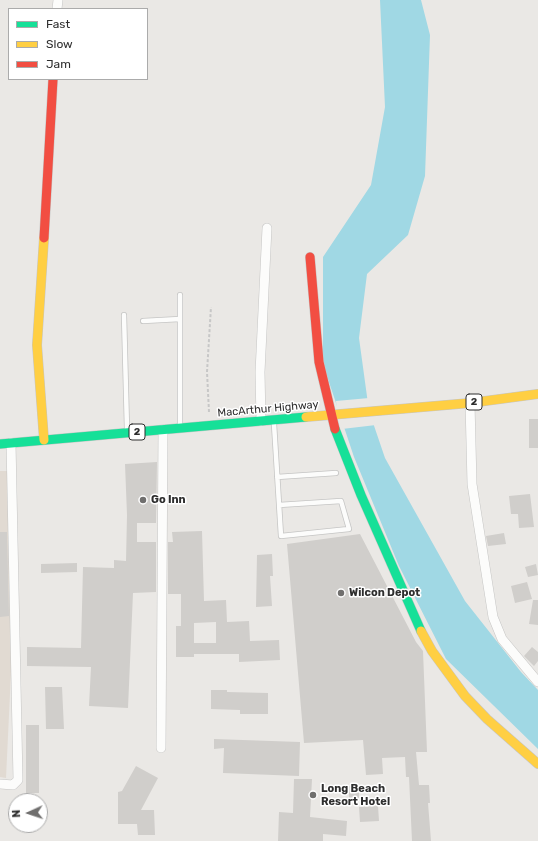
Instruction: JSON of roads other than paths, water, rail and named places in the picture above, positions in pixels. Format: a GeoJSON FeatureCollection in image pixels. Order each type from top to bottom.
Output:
{"type":"FeatureCollection","features":[{"type":"Feature","properties":{"kind":"main road"},"geometry":{"type":"LineString","coordinates":[[44,440],[38,331],[53,80]]}},
{"type":"Feature","properties":{"kind":"main road"},"geometry":{"type":"LineString","coordinates":[[310,257],[319,362],[341,447],[421,632],[465,696],[492,724],[538,764]]}},
{"type":"Feature","properties":{"kind":"main road","name":"MacArthur Highway"},"geometry":{"type":"LineString","coordinates":[[0,444],[334,416],[470,403],[538,394]]}},
{"type":"Feature","properties":{"kind":"street"},"geometry":{"type":"LineString","coordinates":[[261,421],[260,372],[267,228]]}},
{"type":"Feature","properties":{"kind":"street"},"geometry":{"type":"LineString","coordinates":[[470,403],[472,484],[493,617],[502,639],[538,682]]}},
{"type":"Feature","properties":{"kind":"street"},"geometry":{"type":"LineString","coordinates":[[161,748],[163,430]]}},
{"type":"Feature","properties":{"kind":"street"},"geometry":{"type":"LineString","coordinates":[[0,784],[13,785],[18,780],[11,443]]}},
{"type":"Feature","properties":{"kind":"lane"},"geometry":{"type":"LineString","coordinates":[[180,295],[180,428]]}},
{"type":"Feature","properties":{"kind":"lane"},"geometry":{"type":"LineString","coordinates":[[124,315],[128,433]]}},
{"type":"Feature","properties":{"kind":"lane"},"geometry":{"type":"LineString","coordinates":[[144,321],[180,319]]}},
{"type":"Feature","properties":{"kind":"lane"},"geometry":{"type":"LineString","coordinates":[[274,420],[277,476],[281,536],[349,529],[341,501],[279,505]]}},
{"type":"Feature","properties":{"kind":"lane"},"geometry":{"type":"LineString","coordinates":[[277,476],[336,473]]}},
{"type":"Feature","properties":{"kind":"water"},"geometry":{"type":"Polygon","coordinates":[[[380,0],[421,0],[430,35],[425,176],[408,235],[367,274],[359,338],[369,411],[385,458],[465,601],[521,672],[538,690],[538,749],[446,659],[399,566],[354,457],[323,364],[323,257],[371,185],[385,107],[380,0]]]}},
{"type":"Feature","properties":{"kind":"place","name":"Go Inn"},"geometry":{"type":"Point","coordinates":[143,500]}},
{"type":"Feature","properties":{"kind":"place","name":"Wilcon Depot"},"geometry":{"type":"Point","coordinates":[341,593]}},
{"type":"Feature","properties":{"kind":"place","name":"Long Beach Resort Hotel"},"geometry":{"type":"Point","coordinates":[313,795]}}]}
